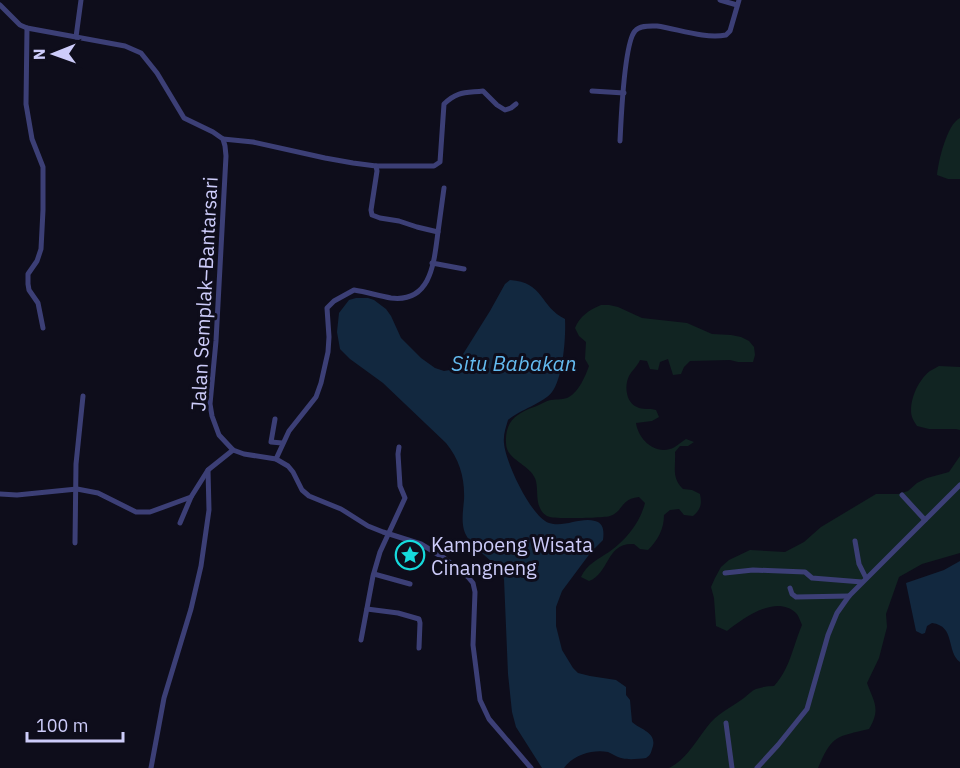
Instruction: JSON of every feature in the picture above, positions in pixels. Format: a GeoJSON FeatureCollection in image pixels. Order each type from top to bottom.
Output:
{"type":"FeatureCollection","features":[{"type":"Feature","properties":{"kind":"street"},"geometry":{"type":"LineString","coordinates":[[76,37],[81,0]]}},
{"type":"Feature","properties":{"kind":"street"},"geometry":{"type":"LineString","coordinates":[[620,141],[626,65],[632,34],[644,26],[657,26],[726,36],[738,2],[720,0]]}},
{"type":"Feature","properties":{"kind":"street"},"geometry":{"type":"LineString","coordinates":[[0,5],[20,25],[27,28],[125,46],[141,53],[184,118],[222,139],[253,142],[344,162],[376,166],[431,166],[440,162],[444,104],[452,96],[483,91],[505,111],[516,104]]}},
{"type":"Feature","properties":{"kind":"street"},"geometry":{"type":"LineString","coordinates":[[27,28],[26,104],[32,140],[43,167],[44,188],[40,249],[37,261],[28,274],[28,284],[29,290],[38,303],[43,328]]}},
{"type":"Feature","properties":{"kind":"street"},"geometry":{"type":"LineString","coordinates":[[592,91],[624,93]]}},
{"type":"Feature","properties":{"kind":"street","name":"Jalan Semplak–Bantarsari"},"geometry":{"type":"LineString","coordinates":[[222,139],[226,156],[216,340],[210,404],[219,435],[233,450]]}},
{"type":"Feature","properties":{"kind":"street"},"geometry":{"type":"LineString","coordinates":[[376,166],[372,215],[438,232]]}},
{"type":"Feature","properties":{"kind":"street"},"geometry":{"type":"LineString","coordinates":[[276,459],[289,431],[316,397],[321,383],[328,352],[326,312],[330,304],[354,290],[391,298],[405,298],[413,295],[426,284],[438,232],[444,188]]}},
{"type":"Feature","properties":{"kind":"street"},"geometry":{"type":"LineString","coordinates":[[432,263],[464,270]]}},
{"type":"Feature","properties":{"kind":"street"},"geometry":{"type":"LineString","coordinates":[[75,543],[76,464],[83,396]]}},
{"type":"Feature","properties":{"kind":"street"},"geometry":{"type":"LineString","coordinates":[[275,419],[271,442],[282,443]]}},
{"type":"Feature","properties":{"kind":"street"},"geometry":{"type":"LineString","coordinates":[[361,640],[380,552],[405,498],[400,486],[399,447]]}},
{"type":"Feature","properties":{"kind":"street"},"geometry":{"type":"LineString","coordinates":[[180,524],[191,496],[208,470],[233,450],[276,459],[288,466],[302,490],[309,496],[341,509],[368,526],[408,539],[432,550],[459,569],[473,583],[475,592],[473,645],[480,700],[489,719],[531,768]]}},
{"type":"Feature","properties":{"kind":"street"},"geometry":{"type":"LineString","coordinates":[[151,768],[164,698],[199,574],[208,517],[208,470]]}},
{"type":"Feature","properties":{"kind":"street"},"geometry":{"type":"LineString","coordinates":[[757,768],[807,709],[828,634],[837,613],[849,596],[960,485]]}},
{"type":"Feature","properties":{"kind":"street"},"geometry":{"type":"LineString","coordinates":[[0,494],[17,495],[77,489],[98,493],[136,512],[150,512],[191,496]]}},
{"type":"Feature","properties":{"kind":"street"},"geometry":{"type":"LineString","coordinates":[[902,495],[925,520]]}},
{"type":"Feature","properties":{"kind":"street"},"geometry":{"type":"LineString","coordinates":[[855,541],[864,580]]}},
{"type":"Feature","properties":{"kind":"street"},"geometry":{"type":"LineString","coordinates":[[725,573],[753,570],[806,572],[812,578],[864,580]]}},
{"type":"Feature","properties":{"kind":"street"},"geometry":{"type":"LineString","coordinates":[[374,574],[410,584]]}},
{"type":"Feature","properties":{"kind":"street"},"geometry":{"type":"LineString","coordinates":[[790,588],[796,597],[849,596]]}},
{"type":"Feature","properties":{"kind":"street"},"geometry":{"type":"LineString","coordinates":[[367,609],[398,613],[419,619],[419,648]]}},
{"type":"Feature","properties":{"kind":"street"},"geometry":{"type":"LineString","coordinates":[[726,723],[732,768]]}},
{"type":"Feature","properties":{"kind":"green space"},"geometry":{"type":"Polygon","coordinates":[[[960,118],[960,179],[948,179],[937,175],[939,161],[947,135],[960,118]]]}},
{"type":"Feature","properties":{"kind":"green space"},"geometry":{"type":"Polygon","coordinates":[[[601,305],[618,307],[642,318],[687,323],[712,334],[741,337],[754,347],[755,355],[753,362],[690,361],[681,374],[673,375],[668,359],[660,362],[658,370],[650,369],[647,361],[640,360],[627,380],[628,398],[633,405],[639,408],[656,410],[659,417],[652,421],[636,423],[637,429],[647,444],[658,449],[672,448],[686,439],[694,442],[688,446],[680,446],[675,452],[675,472],[679,485],[683,489],[700,494],[700,506],[693,516],[684,515],[679,509],[670,510],[664,515],[660,534],[648,550],[640,549],[634,544],[618,548],[601,572],[589,581],[581,577],[583,573],[627,536],[640,517],[645,503],[639,497],[633,498],[617,512],[606,517],[554,518],[547,516],[539,505],[533,475],[510,454],[507,449],[506,436],[509,424],[521,413],[549,401],[567,398],[579,387],[589,366],[585,359],[586,342],[575,328],[585,314],[601,305]]]}},
{"type":"Feature","properties":{"kind":"green space"},"geometry":{"type":"Polygon","coordinates":[[[939,366],[960,367],[960,430],[929,429],[917,426],[912,417],[911,405],[918,386],[930,371],[939,366]]]}},
{"type":"Feature","properties":{"kind":"green space"},"geometry":{"type":"Polygon","coordinates":[[[960,456],[960,553],[922,564],[899,577],[886,614],[887,627],[879,658],[867,683],[875,711],[869,729],[836,739],[827,749],[818,768],[669,768],[686,755],[719,714],[754,690],[774,686],[788,665],[802,625],[796,613],[779,606],[760,610],[727,631],[716,626],[711,587],[721,567],[729,560],[750,550],[785,552],[876,494],[898,494],[908,491],[927,478],[949,472],[960,456]]]}},
{"type":"Feature","properties":{"kind":"water","name":"Situ Babakan"},"geometry":{"type":"Polygon","coordinates":[[[510,280],[529,285],[557,314],[565,319],[565,336],[556,386],[543,400],[508,420],[504,437],[505,451],[527,500],[542,519],[555,524],[589,520],[598,522],[602,526],[603,540],[591,552],[562,591],[556,607],[556,626],[562,650],[578,673],[616,680],[626,687],[632,722],[652,737],[651,753],[646,758],[624,759],[608,752],[596,751],[578,756],[564,768],[542,768],[516,727],[512,712],[504,579],[496,566],[474,546],[465,533],[464,485],[455,456],[446,443],[383,383],[340,349],[337,332],[339,313],[349,300],[368,298],[386,309],[401,338],[421,358],[435,368],[450,370],[455,367],[505,284],[510,280]]]}},
{"type":"Feature","properties":{"kind":"water"},"geometry":{"type":"Polygon","coordinates":[[[960,561],[960,662],[953,652],[948,634],[940,625],[932,623],[922,634],[916,631],[906,583],[944,570],[960,561]]]}},
{"type":"Feature","properties":{"kind":"place","name":"Kampoeng Wisata Cinangneng"},"geometry":{"type":"Point","coordinates":[410,555]}}]}
